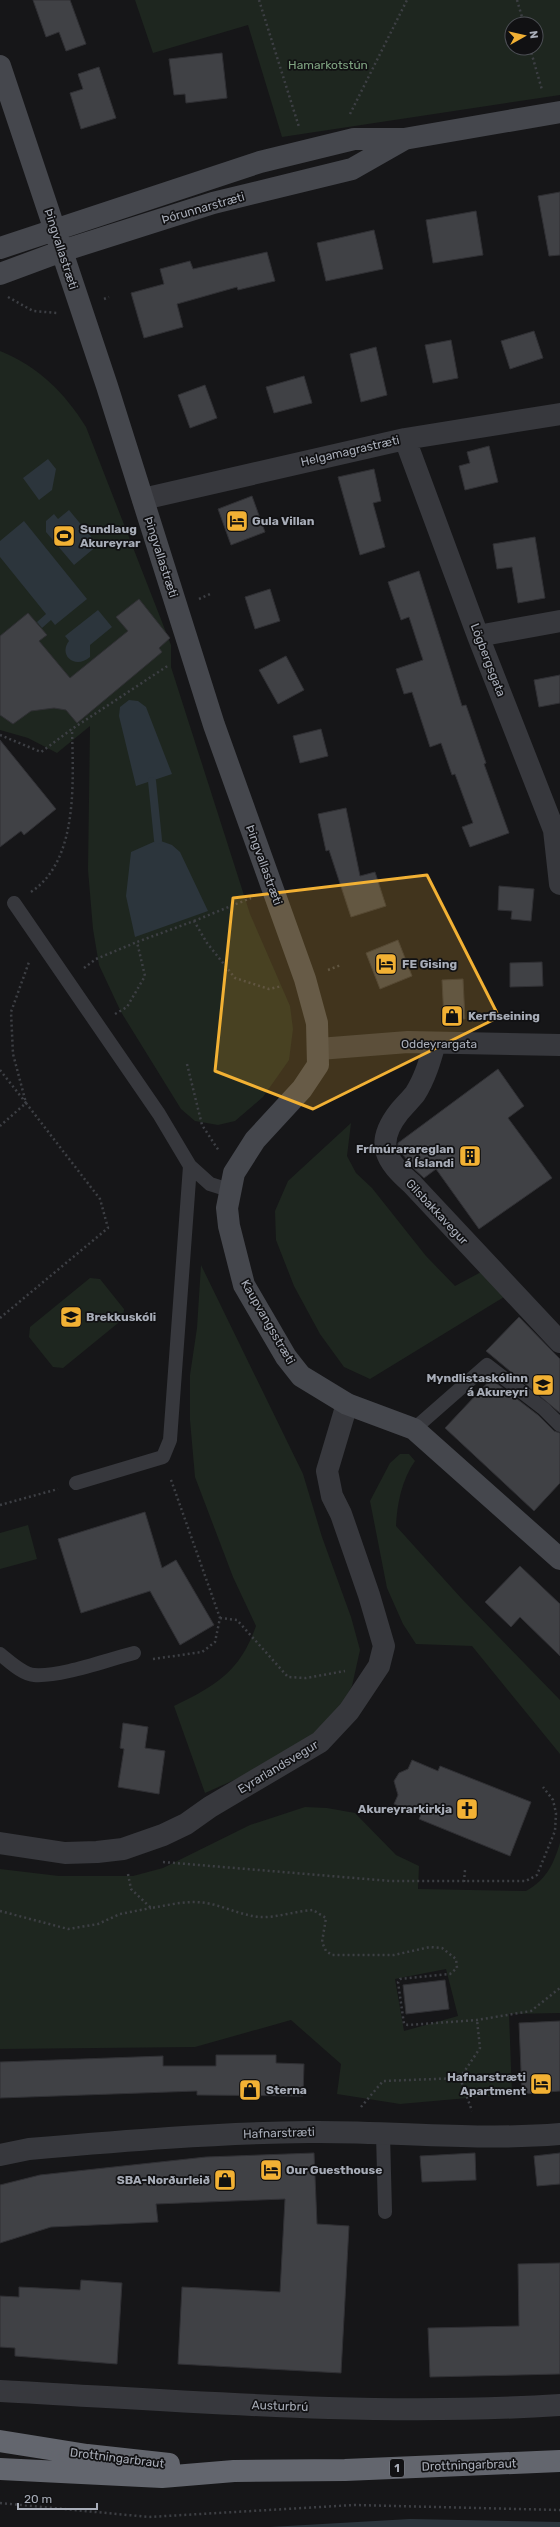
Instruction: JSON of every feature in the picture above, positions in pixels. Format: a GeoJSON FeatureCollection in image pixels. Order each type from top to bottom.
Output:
{"type":"FeatureCollection","features":[{"type":"Feature","properties":{"kind":"highway","name":"Drottningarbraut"},"geometry":{"type":"LineString","coordinates":[[0,2441],[87,2455],[234,2471]]}},
{"type":"Feature","properties":{"kind":"highway","name":"Drottningarbraut"},"geometry":{"type":"LineString","coordinates":[[0,2469],[162,2477],[234,2471],[353,2470],[560,2461]]}},
{"type":"Feature","properties":{"kind":"main road","name":"Þingvallastræti"},"geometry":{"type":"LineString","coordinates":[[0,66],[143,499],[214,725],[305,979],[317,1023],[319,1049]]}},
{"type":"Feature","properties":{"kind":"main road","name":"Þórunnarstræti"},"geometry":{"type":"LineString","coordinates":[[0,248],[260,162],[354,139],[404,139],[554,113]]}},
{"type":"Feature","properties":{"kind":"main road","name":"Þórunnarstræti"},"geometry":{"type":"LineString","coordinates":[[0,274],[62,251],[213,203],[352,169],[404,139]]}},
{"type":"Feature","properties":{"kind":"main road","name":"Kaupvangsstræti"},"geometry":{"type":"LineString","coordinates":[[319,1049],[318,1065],[302,1089],[255,1140],[231,1182],[227,1208],[229,1226],[244,1285],[286,1357],[301,1376],[347,1404],[414,1429],[560,1559]]}},
{"type":"Feature","properties":{"kind":"street","name":"Helgamagrastræti"},"geometry":{"type":"LineString","coordinates":[[143,499],[405,439],[560,414]]}},
{"type":"Feature","properties":{"kind":"street","name":"Lögbergsgata"},"geometry":{"type":"LineString","coordinates":[[405,439],[478,636],[557,830],[560,884]]}},
{"type":"Feature","properties":{"kind":"street"},"geometry":{"type":"LineString","coordinates":[[478,636],[560,621]]}},
{"type":"Feature","properties":{"kind":"street","name":"Oddeyrargata"},"geometry":{"type":"LineString","coordinates":[[319,1049],[408,1042],[560,1045]]}},
{"type":"Feature","properties":{"kind":"street","name":"Gilsbakkavegur"},"geometry":{"type":"LineString","coordinates":[[435,1043],[427,1071],[414,1094],[398,1113],[390,1128],[385,1141],[386,1155],[392,1166],[412,1184],[560,1342]]}},
{"type":"Feature","properties":{"kind":"street","name":"Eyrarlandsvegur"},"geometry":{"type":"LineString","coordinates":[[0,1843],[66,1853],[132,1845],[163,1835],[186,1824],[210,1807],[320,1742],[349,1711],[379,1666],[384,1646],[341,1514],[332,1496],[327,1471],[347,1404]]}},
{"type":"Feature","properties":{"kind":"street","name":"Hafnarstræti"},"geometry":{"type":"LineString","coordinates":[[0,2155],[36,2148],[215,2136],[310,2132],[481,2136],[560,2134]]}},
{"type":"Feature","properties":{"kind":"street","name":"Austurbrú"},"geometry":{"type":"LineString","coordinates":[[0,2391],[297,2407],[448,2408],[560,2405]]}},
{"type":"Feature","properties":{"kind":"lane"},"geometry":{"type":"LineString","coordinates":[[14,903],[159,1114],[190,1166],[210,1184],[231,1182]]}},
{"type":"Feature","properties":{"kind":"lane"},"geometry":{"type":"LineString","coordinates":[[76,1483],[163,1457],[170,1440],[190,1166]]}},
{"type":"Feature","properties":{"kind":"lane"},"geometry":{"type":"LineString","coordinates":[[414,1429],[487,1365],[544,1409],[560,1425]]}},
{"type":"Feature","properties":{"kind":"lane"},"geometry":{"type":"LineString","coordinates":[[0,1654],[22,1671],[33,1675],[62,1671],[134,1654]]}},
{"type":"Feature","properties":{"kind":"lane"},"geometry":{"type":"LineString","coordinates":[[383,2134],[385,2212]]}},
{"type":"Feature","properties":{"kind":"path"},"geometry":{"type":"LineString","coordinates":[[259,0],[306,151]]}},
{"type":"Feature","properties":{"kind":"path"},"geometry":{"type":"LineString","coordinates":[[335,144],[407,0]]}},
{"type":"Feature","properties":{"kind":"path"},"geometry":{"type":"LineString","coordinates":[[517,0],[522,16]]}},
{"type":"Feature","properties":{"kind":"path"},"geometry":{"type":"LineString","coordinates":[[533,56],[554,113]]}},
{"type":"Feature","properties":{"kind":"path"},"geometry":{"type":"LineString","coordinates":[[177,608],[210,594]]}},
{"type":"Feature","properties":{"kind":"path"},"geometry":{"type":"LineString","coordinates":[[0,735],[41,752],[72,729],[175,661]]}},
{"type":"Feature","properties":{"kind":"path"},"geometry":{"type":"LineString","coordinates":[[14,903],[36,889],[55,866],[70,820],[73,783],[72,729]]}},
{"type":"Feature","properties":{"kind":"path"},"geometry":{"type":"LineString","coordinates":[[96,960],[138,942],[252,898]]}},
{"type":"Feature","properties":{"kind":"path"},"geometry":{"type":"LineString","coordinates":[[194,921],[207,943],[235,978],[269,989],[305,979],[341,965]]}},
{"type":"Feature","properties":{"kind":"path"},"geometry":{"type":"LineString","coordinates":[[26,1103],[13,1054],[11,1012],[37,937]]}},
{"type":"Feature","properties":{"kind":"path"},"geometry":{"type":"LineString","coordinates":[[97,1024],[126,1007],[145,976],[138,942]]}},
{"type":"Feature","properties":{"kind":"path"},"geometry":{"type":"LineString","coordinates":[[187,1064],[202,1125],[231,1182]]}},
{"type":"Feature","properties":{"kind":"path"},"geometry":{"type":"LineString","coordinates":[[0,1070],[100,1199],[108,1228],[0,1318]]}},
{"type":"Feature","properties":{"kind":"path"},"geometry":{"type":"LineString","coordinates":[[0,1126],[26,1103]]}},
{"type":"Feature","properties":{"kind":"path"},"geometry":{"type":"LineString","coordinates":[[134,1654],[151,1659],[202,1652],[215,1642],[220,1618],[163,1457]]}},
{"type":"Feature","properties":{"kind":"path"},"geometry":{"type":"LineString","coordinates":[[0,1505],[44,1492]]}},
{"type":"Feature","properties":{"kind":"path"},"geometry":{"type":"LineString","coordinates":[[220,1618],[237,1620],[288,1677],[306,1678],[379,1666]]}},
{"type":"Feature","properties":{"kind":"path"},"geometry":{"type":"LineString","coordinates":[[132,1845],[147,1858],[169,1864],[390,1881],[526,1881],[537,1875],[555,1831],[556,1813],[553,1800],[543,1787]]}},
{"type":"Feature","properties":{"kind":"path"},"geometry":{"type":"LineString","coordinates":[[555,1831],[560,1833]]}},
{"type":"Feature","properties":{"kind":"path"},"geometry":{"type":"LineString","coordinates":[[132,1845],[131,1889],[152,1908]]}},
{"type":"Feature","properties":{"kind":"path"},"geometry":{"type":"LineString","coordinates":[[464,1882],[465,1870]]}},
{"type":"Feature","properties":{"kind":"path"},"geometry":{"type":"LineString","coordinates":[[0,1911],[68,1929],[98,1924],[120,1914],[189,1902],[204,1903],[228,1908],[241,1914],[261,1917],[313,1910],[326,1918],[322,1942],[326,1951],[332,1954],[372,1956],[430,1947],[442,1948],[456,1959],[457,1968],[450,1974],[400,1980],[398,1982],[404,2024],[477,2020],[531,2011],[560,1988]]}},
{"type":"Feature","properties":{"kind":"path"},"geometry":{"type":"LineString","coordinates":[[460,2078],[480,2048],[477,2020]]}},
{"type":"Feature","properties":{"kind":"path"},"geometry":{"type":"LineString","coordinates":[[460,2078],[470,2106]]}},
{"type":"Feature","properties":{"kind":"path"},"geometry":{"type":"LineString","coordinates":[[356,2113],[383,2081],[460,2078]]}},
{"type":"Feature","properties":{"kind":"path"},"geometry":{"type":"LineString","coordinates":[[0,2503],[149,2517],[354,2505],[560,2510]]}},
{"type":"Feature","properties":{"kind":"highlighted area"},"geometry":{"type":"Polygon","coordinates":[[[427,875],[499,1017],[313,1109],[215,1071],[233,898],[427,875]]]}},
{"type":"Feature","properties":{"kind":"green space","name":"Hamarkotstún"},"geometry":{"type":"Polygon","coordinates":[[[135,0],[560,0],[560,95],[282,137],[248,25],[153,53],[135,0]]]}},
{"type":"Feature","properties":{"kind":"green space"},"geometry":{"type":"Polygon","coordinates":[[[0,351],[27,364],[49,382],[60,392],[86,427],[171,645],[171,667],[250,914],[290,1006],[293,1029],[289,1060],[263,1097],[235,1121],[218,1125],[195,1121],[181,1109],[121,1012],[99,965],[93,929],[88,870],[90,726],[57,753],[28,738],[0,730],[0,351]]]}},
{"type":"Feature","properties":{"kind":"green space"},"geometry":{"type":"Polygon","coordinates":[[[351,1123],[347,1156],[356,1173],[372,1188],[426,1256],[455,1286],[483,1271],[504,1297],[370,1379],[344,1367],[320,1334],[294,1286],[276,1240],[275,1211],[288,1181],[351,1123]]]}},
{"type":"Feature","properties":{"kind":"green space"},"geometry":{"type":"Polygon","coordinates":[[[201,1265],[303,1474],[322,1537],[351,1617],[360,1650],[352,1686],[340,1708],[313,1735],[272,1763],[205,1793],[174,1706],[202,1692],[224,1676],[242,1655],[250,1642],[256,1626],[233,1577],[195,1477],[190,1420],[190,1375],[197,1328],[201,1265]]]}},
{"type":"Feature","properties":{"kind":"green space"},"geometry":{"type":"Polygon","coordinates":[[[90,1278],[100,1279],[124,1309],[123,1319],[63,1368],[53,1367],[29,1337],[30,1327],[90,1278]]]}},
{"type":"Feature","properties":{"kind":"green space"},"geometry":{"type":"Polygon","coordinates":[[[400,1454],[409,1454],[415,1461],[410,1468],[401,1492],[396,1526],[461,1598],[560,1700],[560,1754],[472,1646],[416,1644],[403,1624],[387,1588],[370,1501],[390,1463],[400,1454]]]}},
{"type":"Feature","properties":{"kind":"green space"},"geometry":{"type":"Polygon","coordinates":[[[28,1525],[37,1559],[0,1569],[0,1533],[28,1525]]]}},
{"type":"Feature","properties":{"kind":"green space"},"geometry":{"type":"Polygon","coordinates":[[[305,1807],[327,1808],[355,1813],[396,1855],[419,1866],[418,1889],[526,1891],[539,1882],[548,1871],[555,1858],[560,1843],[560,2013],[509,2014],[512,2094],[400,2104],[337,2094],[341,2064],[291,2020],[195,2047],[0,2049],[0,1869],[59,1876],[133,1876],[163,1868],[250,1825],[305,1807]],[[446,1969],[395,1979],[404,2031],[458,2016],[446,1969]]]}},
{"type":"Feature","properties":{"kind":"shaded area"},"geometry":{"type":"Polygon","coordinates":[[[48,459],[56,469],[52,490],[39,500],[23,478],[48,459]]]}},
{"type":"Feature","properties":{"kind":"shaded area"},"geometry":{"type":"Polygon","coordinates":[[[69,510],[98,545],[74,565],[46,532],[46,521],[54,514],[58,519],[69,510]]]}},
{"type":"Feature","properties":{"kind":"shaded area"},"geometry":{"type":"Polygon","coordinates":[[[24,521],[87,599],[55,625],[51,620],[42,628],[37,622],[46,614],[0,557],[0,541],[24,521]]]}},
{"type":"Feature","properties":{"kind":"shaded area"},"geometry":{"type":"Polygon","coordinates":[[[98,610],[112,627],[90,645],[90,657],[79,662],[70,659],[67,656],[66,651],[66,646],[69,641],[65,636],[98,610]]]}},
{"type":"Feature","properties":{"kind":"shaded area"},"geometry":{"type":"Polygon","coordinates":[[[129,700],[138,701],[146,707],[172,774],[136,786],[119,716],[120,707],[129,700]]]}},
{"type":"Feature","properties":{"kind":"shaded area"},"geometry":{"type":"Polygon","coordinates":[[[158,840],[172,845],[180,852],[208,911],[135,937],[126,896],[131,852],[158,840]]]}},
{"type":"Feature","properties":{"kind":"shaded area"},"geometry":{"type":"Polygon","coordinates":[[[410,2519],[560,2522],[560,2527],[270,2527],[410,2519]]]}},
{"type":"Feature","properties":{"kind":"building"},"geometry":{"type":"Polygon","coordinates":[[[33,0],[70,0],[86,44],[66,51],[59,32],[46,37],[33,0]]]}},
{"type":"Feature","properties":{"kind":"building"},"geometry":{"type":"Polygon","coordinates":[[[222,53],[227,98],[186,103],[185,94],[174,95],[169,59],[222,53]]]}},
{"type":"Feature","properties":{"kind":"building"},"geometry":{"type":"Polygon","coordinates":[[[99,67],[116,118],[81,129],[70,93],[83,89],[78,74],[99,67]]]}},
{"type":"Feature","properties":{"kind":"building"},"geometry":{"type":"Polygon","coordinates":[[[560,192],[560,255],[549,256],[538,196],[560,192]]]}},
{"type":"Feature","properties":{"kind":"building"},"geometry":{"type":"Polygon","coordinates":[[[476,211],[483,255],[433,263],[426,220],[476,211]]]}},
{"type":"Feature","properties":{"kind":"building"},"geometry":{"type":"Polygon","coordinates":[[[374,230],[383,269],[326,281],[317,243],[374,230]]]}},
{"type":"Feature","properties":{"kind":"building"},"geometry":{"type":"Polygon","coordinates":[[[267,252],[275,281],[238,290],[237,287],[177,304],[183,327],[144,338],[131,293],[164,284],[160,269],[190,261],[193,269],[267,252]]]}},
{"type":"Feature","properties":{"kind":"building"},"geometry":{"type":"Polygon","coordinates":[[[534,331],[543,358],[510,369],[501,341],[534,331]]]}},
{"type":"Feature","properties":{"kind":"building"},"geometry":{"type":"Polygon","coordinates":[[[451,340],[458,378],[433,383],[425,345],[451,340]]]}},
{"type":"Feature","properties":{"kind":"building"},"geometry":{"type":"Polygon","coordinates":[[[376,347],[387,395],[361,402],[350,354],[376,347]]]}},
{"type":"Feature","properties":{"kind":"building"},"geometry":{"type":"Polygon","coordinates":[[[304,376],[312,403],[274,413],[266,387],[304,376]]]}},
{"type":"Feature","properties":{"kind":"building"},"geometry":{"type":"Polygon","coordinates":[[[205,385],[217,418],[190,428],[178,395],[205,385]]]}},
{"type":"Feature","properties":{"kind":"building"},"geometry":{"type":"Polygon","coordinates":[[[489,446],[498,482],[465,490],[459,466],[470,463],[467,452],[489,446]]]}},
{"type":"Feature","properties":{"kind":"building"},"geometry":{"type":"Polygon","coordinates":[[[374,469],[381,501],[373,503],[385,547],[360,555],[338,477],[374,469]]]}},
{"type":"Feature","properties":{"kind":"building"},"geometry":{"type":"Polygon","coordinates":[[[252,496],[265,532],[231,545],[218,509],[252,496]]]}},
{"type":"Feature","properties":{"kind":"building"},"geometry":{"type":"Polygon","coordinates":[[[535,537],[545,598],[518,603],[512,567],[497,569],[493,544],[535,537]]]}},
{"type":"Feature","properties":{"kind":"building"},"geometry":{"type":"Polygon","coordinates":[[[419,571],[462,706],[466,705],[486,763],[484,764],[509,833],[470,847],[462,827],[473,823],[455,774],[452,775],[441,743],[430,747],[412,692],[404,694],[396,669],[423,660],[409,617],[401,620],[388,582],[419,571]]]}},
{"type":"Feature","properties":{"kind":"building"},"geometry":{"type":"Polygon","coordinates":[[[270,589],[280,621],[255,629],[245,597],[270,589]]]}},
{"type":"Feature","properties":{"kind":"building"},"geometry":{"type":"Polygon","coordinates":[[[139,599],[170,638],[159,648],[162,652],[77,723],[66,710],[54,708],[31,711],[13,724],[0,715],[0,636],[28,613],[47,635],[39,641],[70,678],[128,631],[116,617],[139,599]]]}},
{"type":"Feature","properties":{"kind":"building"},"geometry":{"type":"Polygon","coordinates":[[[286,656],[304,690],[278,704],[259,670],[286,656]]]}},
{"type":"Feature","properties":{"kind":"building"},"geometry":{"type":"Polygon","coordinates":[[[560,675],[560,703],[539,707],[534,680],[560,675]]]}},
{"type":"Feature","properties":{"kind":"building"},"geometry":{"type":"Polygon","coordinates":[[[321,729],[328,756],[300,763],[293,736],[321,729]]]}},
{"type":"Feature","properties":{"kind":"building"},"geometry":{"type":"Polygon","coordinates":[[[0,740],[56,809],[24,835],[21,831],[0,847],[0,740]]]}},
{"type":"Feature","properties":{"kind":"building"},"geometry":{"type":"Polygon","coordinates":[[[346,808],[360,876],[375,872],[386,906],[351,917],[329,850],[326,851],[318,814],[346,808]]]}},
{"type":"Feature","properties":{"kind":"building"},"geometry":{"type":"Polygon","coordinates":[[[499,886],[534,889],[531,921],[511,919],[512,911],[498,910],[499,886]]]}},
{"type":"Feature","properties":{"kind":"building"},"geometry":{"type":"Polygon","coordinates":[[[398,940],[412,976],[380,989],[366,953],[398,940]]]}},
{"type":"Feature","properties":{"kind":"building"},"geometry":{"type":"Polygon","coordinates":[[[542,962],[543,986],[510,987],[510,963],[542,962]]]}},
{"type":"Feature","properties":{"kind":"building"},"geometry":{"type":"Polygon","coordinates":[[[463,979],[465,1019],[444,1020],[442,980],[463,979]]]}},
{"type":"Feature","properties":{"kind":"building","name":"Frímúrarareglan á Íslandi"},"geometry":{"type":"Polygon","coordinates":[[[498,1069],[524,1106],[508,1118],[552,1178],[479,1229],[436,1169],[424,1178],[413,1168],[398,1148],[398,1143],[498,1069]]]}},
{"type":"Feature","properties":{"kind":"building","name":"Myndlistaskólinn á Akureyri"},"geometry":{"type":"Polygon","coordinates":[[[519,1317],[560,1359],[560,1413],[486,1351],[519,1317]]]}},
{"type":"Feature","properties":{"kind":"building"},"geometry":{"type":"Polygon","coordinates":[[[491,1379],[538,1415],[554,1431],[560,1433],[560,1483],[534,1511],[445,1428],[491,1379]]]}},
{"type":"Feature","properties":{"kind":"building"},"geometry":{"type":"Polygon","coordinates":[[[145,1512],[162,1568],[176,1560],[214,1625],[180,1645],[150,1591],[81,1613],[58,1539],[145,1512]]]}},
{"type":"Feature","properties":{"kind":"building"},"geometry":{"type":"Polygon","coordinates":[[[520,1566],[560,1604],[560,1656],[520,1617],[511,1627],[485,1602],[520,1566]]]}},
{"type":"Feature","properties":{"kind":"building"},"geometry":{"type":"Polygon","coordinates":[[[123,1723],[148,1727],[145,1748],[165,1751],[159,1794],[118,1787],[124,1749],[120,1748],[123,1723]]]}},
{"type":"Feature","properties":{"kind":"building","name":"Akureyrarkirkja"},"geometry":{"type":"Polygon","coordinates":[[[412,1760],[438,1771],[440,1766],[531,1802],[510,1856],[419,1819],[421,1815],[394,1804],[398,1795],[394,1781],[399,1773],[408,1769],[412,1760]]]}},
{"type":"Feature","properties":{"kind":"building"},"geometry":{"type":"Polygon","coordinates":[[[445,1980],[449,2009],[406,2014],[403,1985],[445,1980]]]}},
{"type":"Feature","properties":{"kind":"building"},"geometry":{"type":"Polygon","coordinates":[[[560,2021],[560,2091],[522,2094],[519,2023],[560,2021]]]}},
{"type":"Feature","properties":{"kind":"building"},"geometry":{"type":"Polygon","coordinates":[[[216,2055],[276,2055],[276,2063],[304,2064],[303,2096],[197,2095],[197,2091],[0,2098],[0,2062],[163,2056],[163,2066],[216,2066],[216,2055]]]}},
{"type":"Feature","properties":{"kind":"building"},"geometry":{"type":"Polygon","coordinates":[[[314,2153],[317,2224],[349,2226],[341,2373],[178,2364],[182,2287],[280,2292],[285,2199],[156,2204],[158,2222],[51,2227],[0,2243],[0,2185],[40,2175],[206,2157],[314,2153]]]}},
{"type":"Feature","properties":{"kind":"building"},"geometry":{"type":"Polygon","coordinates":[[[475,2153],[476,2180],[422,2182],[420,2156],[475,2153]]]}},
{"type":"Feature","properties":{"kind":"building"},"geometry":{"type":"Polygon","coordinates":[[[560,2153],[560,2184],[537,2186],[534,2156],[560,2153]]]}},
{"type":"Feature","properties":{"kind":"building"},"geometry":{"type":"Polygon","coordinates":[[[560,2263],[560,2374],[430,2377],[428,2328],[519,2326],[518,2264],[560,2263]]]}},
{"type":"Feature","properties":{"kind":"building"},"geometry":{"type":"Polygon","coordinates":[[[81,2280],[122,2283],[117,2364],[15,2356],[15,2348],[0,2347],[0,2296],[19,2297],[19,2287],[80,2290],[81,2280]]]}},
{"type":"Feature","properties":{"kind":"waterway"},"geometry":{"type":"LineString","coordinates":[[152,781],[158,840]]}},
{"type":"Feature","properties":{"kind":"place","name":"Gula Villan"},"geometry":{"type":"Point","coordinates":[237,521]}},
{"type":"Feature","properties":{"kind":"place","name":"Sundlaug Akureyrar"},"geometry":{"type":"Point","coordinates":[64,536]}},
{"type":"Feature","properties":{"kind":"place","name":"FE Gising"},"geometry":{"type":"Point","coordinates":[386,964]}},
{"type":"Feature","properties":{"kind":"place","name":"Kerfiseining"},"geometry":{"type":"Point","coordinates":[452,1016]}},
{"type":"Feature","properties":{"kind":"place","name":"Frímúrarareglan á Íslandi"},"geometry":{"type":"Point","coordinates":[470,1156]}},
{"type":"Feature","properties":{"kind":"place","name":"Brekkuskóli"},"geometry":{"type":"Point","coordinates":[71,1317]}},
{"type":"Feature","properties":{"kind":"place","name":"Myndlistaskólinn á Akureyri"},"geometry":{"type":"Point","coordinates":[543,1385]}},
{"type":"Feature","properties":{"kind":"place","name":"Akureyrarkirkja"},"geometry":{"type":"Point","coordinates":[467,1809]}},
{"type":"Feature","properties":{"kind":"place","name":"Hafnarstræti Apartment"},"geometry":{"type":"Point","coordinates":[541,2084]}},
{"type":"Feature","properties":{"kind":"place","name":"Sterna"},"geometry":{"type":"Point","coordinates":[250,2090]}},
{"type":"Feature","properties":{"kind":"place","name":"Our Guesthouse"},"geometry":{"type":"Point","coordinates":[271,2170]}},
{"type":"Feature","properties":{"kind":"place","name":"SBA-Norðurleið"},"geometry":{"type":"Point","coordinates":[225,2180]}}]}
